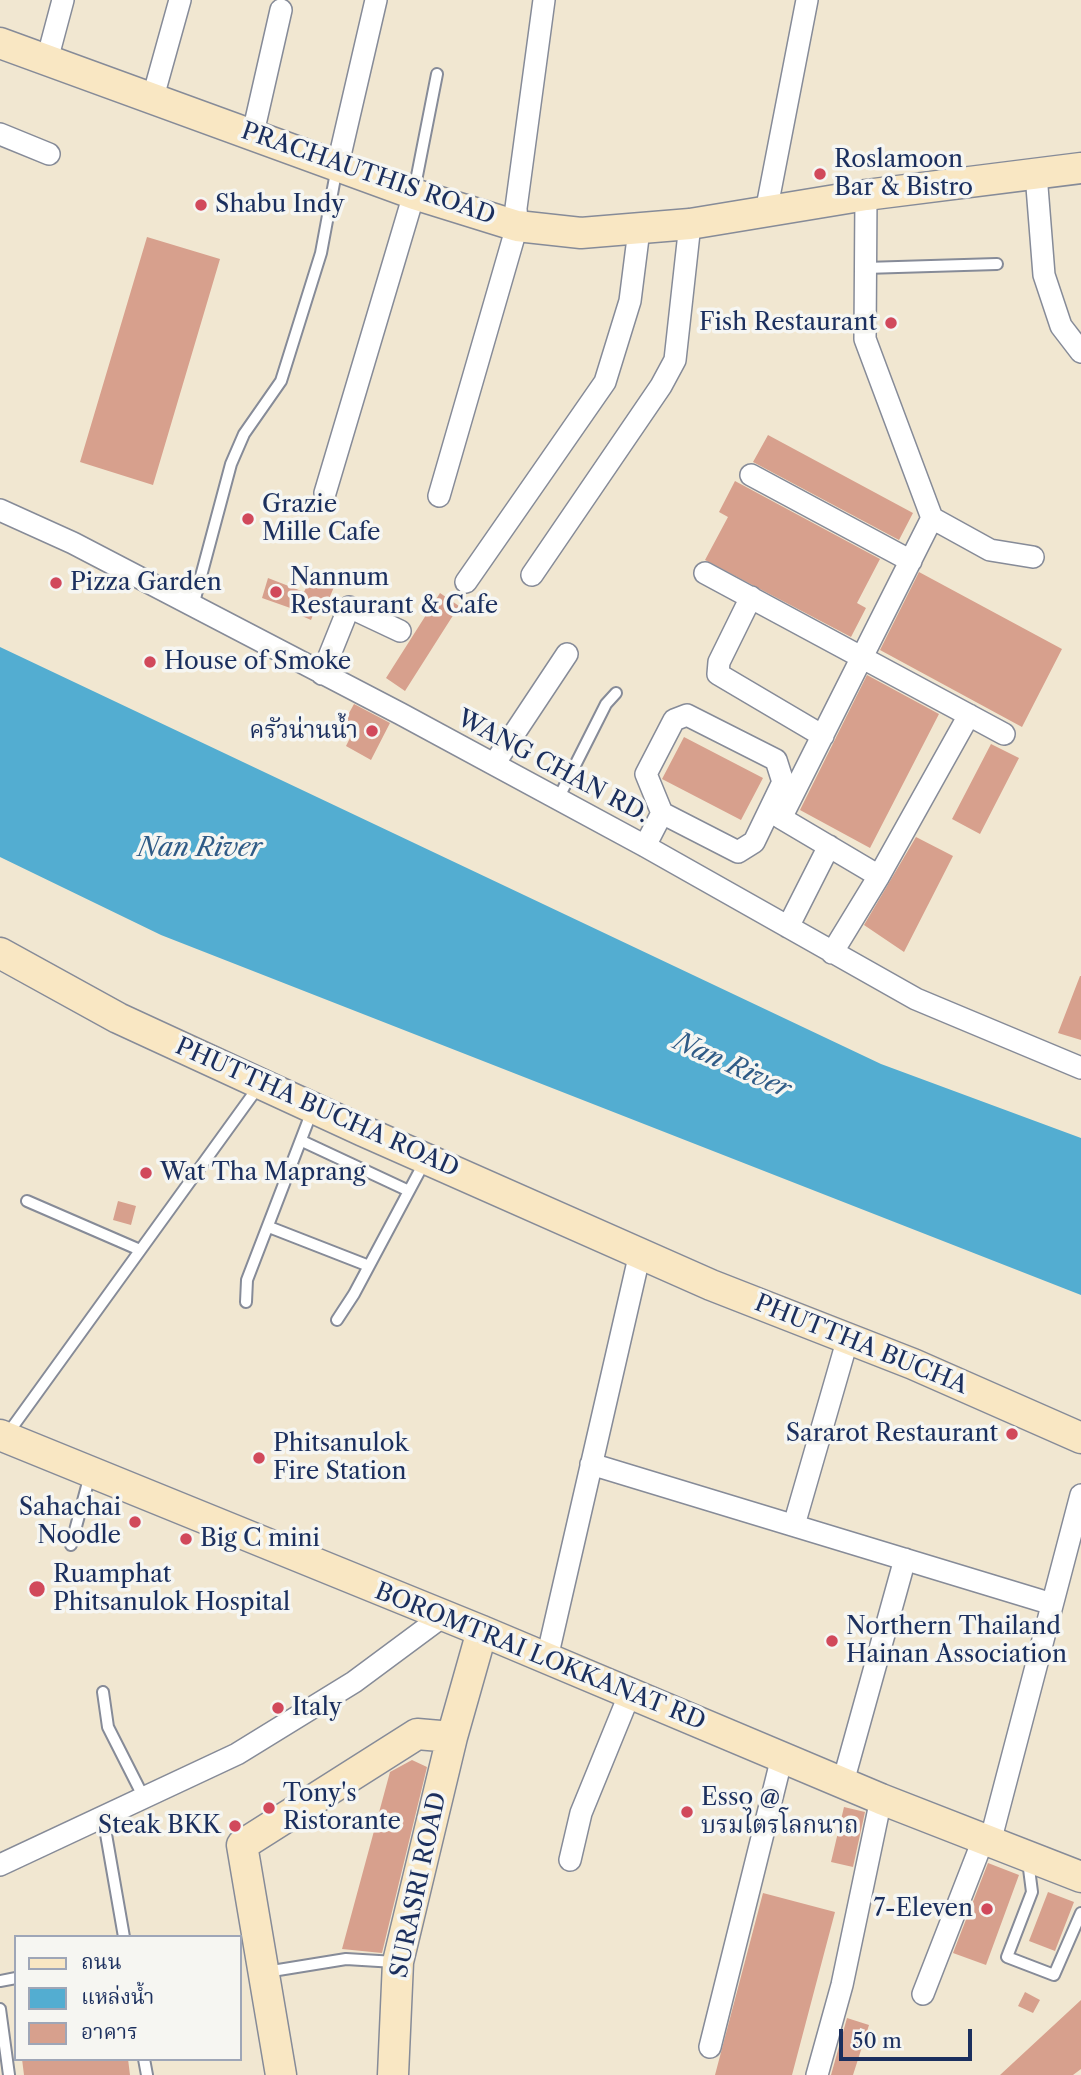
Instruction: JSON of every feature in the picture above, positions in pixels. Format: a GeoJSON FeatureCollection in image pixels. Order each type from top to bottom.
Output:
{"type":"FeatureCollection","features":[{"type":"Feature","properties":{"kind":"street"},"geometry":{"type":"LineString","coordinates":[[47,60],[63,0]]}},
{"type":"Feature","properties":{"kind":"street"},"geometry":{"type":"LineString","coordinates":[[153,97],[180,0]]}},
{"type":"Feature","properties":{"kind":"street"},"geometry":{"type":"LineString","coordinates":[[338,164],[376,0]]}},
{"type":"Feature","properties":{"kind":"street"},"geometry":{"type":"LineString","coordinates":[[439,496],[517,226],[516,208],[544,0]]}},
{"type":"Feature","properties":{"kind":"street"},"geometry":{"type":"LineString","coordinates":[[765,212],[807,0]]}},
{"type":"Feature","properties":{"kind":"street"},"geometry":{"type":"LineString","coordinates":[[253,133],[281,10]]}},
{"type":"Feature","properties":{"kind":"street","name":"PRACHAUTHIS ROAD"},"geometry":{"type":"LineString","coordinates":[[0,43],[338,164],[414,194],[517,226],[581,233],[639,230],[866,195],[1081,169]]}},
{"type":"Feature","properties":{"kind":"street"},"geometry":{"type":"LineString","coordinates":[[0,134],[49,154]]}},
{"type":"Feature","properties":{"kind":"street"},"geometry":{"type":"LineString","coordinates":[[1036,174],[1044,275],[1060,326],[1081,352]]}},
{"type":"Feature","properties":{"kind":"street"},"geometry":{"type":"LineString","coordinates":[[325,493],[414,194]]}},
{"type":"Feature","properties":{"kind":"street"},"geometry":{"type":"LineString","coordinates":[[866,195],[865,339],[932,518],[990,550],[1033,557]]}},
{"type":"Feature","properties":{"kind":"street"},"geometry":{"type":"LineString","coordinates":[[532,575],[661,386],[675,360],[690,224]]}},
{"type":"Feature","properties":{"kind":"street"},"geometry":{"type":"LineString","coordinates":[[466,582],[605,382],[630,301],[639,230]]}},
{"type":"Feature","properties":{"kind":"street"},"geometry":{"type":"LineString","coordinates":[[751,475],[911,561]]}},
{"type":"Feature","properties":{"kind":"street","name":"WANG CHAN RD."},"geometry":{"type":"LineString","coordinates":[[0,510],[73,542],[494,764],[916,999],[1081,1069]]}},
{"type":"Feature","properties":{"kind":"street"},"geometry":{"type":"LineString","coordinates":[[879,876],[781,818],[932,518]]}},
{"type":"Feature","properties":{"kind":"street"},"geometry":{"type":"LineString","coordinates":[[705,573],[1004,734]]}},
{"type":"Feature","properties":{"kind":"street"},"geometry":{"type":"LineString","coordinates":[[751,597],[719,662],[718,674],[823,736]]}},
{"type":"Feature","properties":{"kind":"street"},"geometry":{"type":"LineString","coordinates":[[322,674],[349,607],[400,631]]}},
{"type":"Feature","properties":{"kind":"street"},"geometry":{"type":"LineString","coordinates":[[494,764],[567,654]]}},
{"type":"Feature","properties":{"kind":"street"},"geometry":{"type":"LineString","coordinates":[[687,715],[776,760],[783,782],[754,842],[738,852],[663,813],[646,774],[674,720],[687,715]]}},
{"type":"Feature","properties":{"kind":"street"},"geometry":{"type":"LineString","coordinates":[[832,953],[879,876],[969,715]]}},
{"type":"Feature","properties":{"kind":"street"},"geometry":{"type":"LineString","coordinates":[[645,846],[663,813]]}},
{"type":"Feature","properties":{"kind":"street"},"geometry":{"type":"LineString","coordinates":[[788,928],[829,846]]}},
{"type":"Feature","properties":{"kind":"street","name":"PHUTTHA BUCHA ROAD"},"geometry":{"type":"LineString","coordinates":[[0,953],[118,1018],[640,1253]]}},
{"type":"Feature","properties":{"kind":"street"},"geometry":{"type":"LineString","coordinates":[[547,1658],[640,1253]]}},
{"type":"Feature","properties":{"kind":"street","name":"PHUTTHA BUCHA"},"geometry":{"type":"LineString","coordinates":[[640,1253],[1081,1437]]}},
{"type":"Feature","properties":{"kind":"street"},"geometry":{"type":"LineString","coordinates":[[794,1525],[848,1338]]}},
{"type":"Feature","properties":{"kind":"street","name":"BOROMTRAI LOKKANAT RD"},"geometry":{"type":"LineString","coordinates":[[3,1437],[482,1631],[881,1799],[1081,1877]]}},
{"type":"Feature","properties":{"kind":"street"},"geometry":{"type":"LineString","coordinates":[[591,1464],[1052,1604]]}},
{"type":"Feature","properties":{"kind":"street"},"geometry":{"type":"LineString","coordinates":[[922,1994],[986,1841],[1081,1495]]}},
{"type":"Feature","properties":{"kind":"street"},"geometry":{"type":"LineString","coordinates":[[842,1782],[905,1559]]}},
{"type":"Feature","properties":{"kind":"street"},"geometry":{"type":"LineString","coordinates":[[0,1865],[237,1754],[354,1682],[443,1616]]}},
{"type":"Feature","properties":{"kind":"street","name":"SURASRI ROAD"},"geometry":{"type":"LineString","coordinates":[[393,2075],[398,1962],[452,1737],[482,1631]]}},
{"type":"Feature","properties":{"kind":"street"},"geometry":{"type":"LineString","coordinates":[[570,1860],[581,1813],[630,1693]]}},
{"type":"Feature","properties":{"kind":"street"},"geometry":{"type":"LineString","coordinates":[[281,2075],[242,1846],[416,1734],[452,1737]]}},
{"type":"Feature","properties":{"kind":"street"},"geometry":{"type":"LineString","coordinates":[[710,2047],[782,1757]]}},
{"type":"Feature","properties":{"kind":"street"},"geometry":{"type":"LineString","coordinates":[[817,2075],[842,1985],[881,1799]]}},
{"type":"Feature","properties":{"kind":"lane"},"geometry":{"type":"LineString","coordinates":[[414,194],[437,74]]}},
{"type":"Feature","properties":{"kind":"lane"},"geometry":{"type":"LineString","coordinates":[[193,606],[231,464],[244,434],[281,381],[321,253],[338,164]]}},
{"type":"Feature","properties":{"kind":"lane"},"geometry":{"type":"LineString","coordinates":[[865,268],[997,264]]}},
{"type":"Feature","properties":{"kind":"lane"},"geometry":{"type":"LineString","coordinates":[[558,799],[606,704],[616,693]]}},
{"type":"Feature","properties":{"kind":"lane"},"geometry":{"type":"LineString","coordinates":[[3,1437],[261,1084]]}},
{"type":"Feature","properties":{"kind":"lane"},"geometry":{"type":"LineString","coordinates":[[246,1302],[247,1280],[313,1108]]}},
{"type":"Feature","properties":{"kind":"lane"},"geometry":{"type":"LineString","coordinates":[[302,1141],[409,1191]]}},
{"type":"Feature","properties":{"kind":"lane"},"geometry":{"type":"LineString","coordinates":[[337,1320],[426,1158]]}},
{"type":"Feature","properties":{"kind":"lane"},"geometry":{"type":"LineString","coordinates":[[27,1201],[140,1250]]}},
{"type":"Feature","properties":{"kind":"lane"},"geometry":{"type":"LineString","coordinates":[[269,1227],[369,1266]]}},
{"type":"Feature","properties":{"kind":"lane"},"geometry":{"type":"LineString","coordinates":[[71,1545],[91,1473]]}},
{"type":"Feature","properties":{"kind":"lane"},"geometry":{"type":"LineString","coordinates":[[103,1692],[104,1717],[144,1798]]}},
{"type":"Feature","properties":{"kind":"lane"},"geometry":{"type":"LineString","coordinates":[[103,1817],[124,1935]]}},
{"type":"Feature","properties":{"kind":"lane"},"geometry":{"type":"LineString","coordinates":[[1028,1857],[1032,1892],[1007,1957],[1054,1975],[1081,1913]]}},
{"type":"Feature","properties":{"kind":"lane"},"geometry":{"type":"LineString","coordinates":[[265,1972],[346,1959],[398,1962]]}},
{"type":"Feature","properties":{"kind":"lane"},"geometry":{"type":"LineString","coordinates":[[0,2009],[9,2075]]}},
{"type":"Feature","properties":{"kind":"water","name":"Nan River"},"geometry":{"type":"Polygon","coordinates":[[[0,647],[881,1064],[1081,1138],[1081,1295],[161,935],[0,857],[0,647]]]}},
{"type":"Feature","properties":{"kind":"building"},"geometry":{"type":"Polygon","coordinates":[[[147,237],[220,259],[153,485],[80,462],[147,237]]]}},
{"type":"Feature","properties":{"kind":"building"},"geometry":{"type":"Polygon","coordinates":[[[768,435],[913,513],[899,540],[753,462],[768,435]]]}},
{"type":"Feature","properties":{"kind":"building"},"geometry":{"type":"Polygon","coordinates":[[[735,481],[880,559],[857,603],[866,608],[851,637],[705,560],[728,517],[719,512],[735,481]]]}},
{"type":"Feature","properties":{"kind":"building"},"geometry":{"type":"Polygon","coordinates":[[[919,572],[1062,649],[1022,727],[880,650],[919,572]]]}},
{"type":"Feature","properties":{"kind":"building"},"geometry":{"type":"Polygon","coordinates":[[[311,577],[334,587],[323,613],[315,610],[311,620],[295,613],[296,610],[262,598],[268,578],[304,592],[311,577]]]}},
{"type":"Feature","properties":{"kind":"building"},"geometry":{"type":"Polygon","coordinates":[[[440,593],[459,606],[405,691],[386,678],[440,593]]]}},
{"type":"Feature","properties":{"kind":"building"},"geometry":{"type":"Polygon","coordinates":[[[867,675],[939,714],[870,848],[800,810],[867,675]]]}},
{"type":"Feature","properties":{"kind":"building"},"geometry":{"type":"Polygon","coordinates":[[[354,704],[390,723],[371,760],[346,746],[354,730],[343,724],[354,704]]]}},
{"type":"Feature","properties":{"kind":"building"},"geometry":{"type":"Polygon","coordinates":[[[684,737],[763,778],[741,820],[662,779],[684,737]]]}},
{"type":"Feature","properties":{"kind":"building"},"geometry":{"type":"Polygon","coordinates":[[[991,744],[1019,758],[980,834],[952,819],[991,744]]]}},
{"type":"Feature","properties":{"kind":"building"},"geometry":{"type":"Polygon","coordinates":[[[916,837],[953,856],[904,952],[864,925],[916,837]]]}},
{"type":"Feature","properties":{"kind":"building"},"geometry":{"type":"Polygon","coordinates":[[[1081,976],[1081,1040],[1058,1033],[1081,976]]]}},
{"type":"Feature","properties":{"kind":"building"},"geometry":{"type":"Polygon","coordinates":[[[118,1201],[136,1206],[131,1225],[113,1220],[118,1201]]]}},
{"type":"Feature","properties":{"kind":"building"},"geometry":{"type":"Polygon","coordinates":[[[412,1760],[427,1767],[382,1953],[342,1949],[390,1772],[412,1760]]]}},
{"type":"Feature","properties":{"kind":"building"},"geometry":{"type":"Polygon","coordinates":[[[844,1807],[865,1812],[853,1867],[831,1862],[844,1807]]]}},
{"type":"Feature","properties":{"kind":"building"},"geometry":{"type":"Polygon","coordinates":[[[988,1863],[1019,1875],[986,1965],[953,1953],[988,1863]]]}},
{"type":"Feature","properties":{"kind":"building"},"geometry":{"type":"Polygon","coordinates":[[[1048,1892],[1074,1902],[1055,1951],[1029,1941],[1048,1892]]]}},
{"type":"Feature","properties":{"kind":"building"},"geometry":{"type":"Polygon","coordinates":[[[763,1893],[835,1912],[792,2075],[715,2075],[763,1893]]]}},
{"type":"Feature","properties":{"kind":"building"},"geometry":{"type":"Polygon","coordinates":[[[1025,1992],[1040,2000],[1033,2013],[1018,2006],[1025,1992]]]}},
{"type":"Feature","properties":{"kind":"building"},"geometry":{"type":"Polygon","coordinates":[[[1081,2000],[1081,2069],[1073,2075],[1000,2075],[1081,2000]]]}},
{"type":"Feature","properties":{"kind":"building"},"geometry":{"type":"Polygon","coordinates":[[[847,2018],[869,2025],[853,2075],[831,2075],[847,2018]]]}},
{"type":"Feature","properties":{"kind":"building"},"geometry":{"type":"Polygon","coordinates":[[[22,2061],[128,2061],[130,2075],[24,2075],[22,2061]]]}},
{"type":"Feature","properties":{"kind":"place","name":"Roslamoon Bar & Bistro"},"geometry":{"type":"Point","coordinates":[820,174]}},
{"type":"Feature","properties":{"kind":"place","name":"Shabu Indy"},"geometry":{"type":"Point","coordinates":[201,205]}},
{"type":"Feature","properties":{"kind":"place","name":"Fish Restaurant"},"geometry":{"type":"Point","coordinates":[891,323]}},
{"type":"Feature","properties":{"kind":"place","name":"Grazie Mille Cafe"},"geometry":{"type":"Point","coordinates":[248,519]}},
{"type":"Feature","properties":{"kind":"place","name":"Pizza Garden"},"geometry":{"type":"Point","coordinates":[56,583]}},
{"type":"Feature","properties":{"kind":"place","name":"Nannum Restaurant & Cafe"},"geometry":{"type":"Point","coordinates":[276,592]}},
{"type":"Feature","properties":{"kind":"place","name":"House of Smoke"},"geometry":{"type":"Point","coordinates":[150,662]}},
{"type":"Feature","properties":{"kind":"place","name":"ครัวน่านน้ำ"},"geometry":{"type":"Point","coordinates":[372,731]}},
{"type":"Feature","properties":{"kind":"place","name":"Wat Tha Maprang"},"geometry":{"type":"Point","coordinates":[146,1173]}},
{"type":"Feature","properties":{"kind":"place","name":"Sararot Restaurant"},"geometry":{"type":"Point","coordinates":[1012,1434]}},
{"type":"Feature","properties":{"kind":"place","name":"Phitsanulok Fire Station"},"geometry":{"type":"Point","coordinates":[259,1458]}},
{"type":"Feature","properties":{"kind":"place","name":"Sahachai Noodle"},"geometry":{"type":"Point","coordinates":[135,1522]}},
{"type":"Feature","properties":{"kind":"place","name":"Big C mini"},"geometry":{"type":"Point","coordinates":[186,1539]}},
{"type":"Feature","properties":{"kind":"place","name":"Ruamphat Phitsanulok Hospital"},"geometry":{"type":"Point","coordinates":[37,1589]}},
{"type":"Feature","properties":{"kind":"place","name":"Northern Thailand Hainan Association"},"geometry":{"type":"Point","coordinates":[832,1641]}},
{"type":"Feature","properties":{"kind":"place","name":"Italy"},"geometry":{"type":"Point","coordinates":[278,1708]}},
{"type":"Feature","properties":{"kind":"place","name":"Tony's Ristorante"},"geometry":{"type":"Point","coordinates":[269,1808]}},
{"type":"Feature","properties":{"kind":"place","name":"Esso @ บรมไตรโลกนาถ"},"geometry":{"type":"Point","coordinates":[687,1812]}},
{"type":"Feature","properties":{"kind":"place","name":"Steak BKK"},"geometry":{"type":"Point","coordinates":[235,1826]}},
{"type":"Feature","properties":{"kind":"place","name":"7-Eleven"},"geometry":{"type":"Point","coordinates":[987,1909]}}]}
